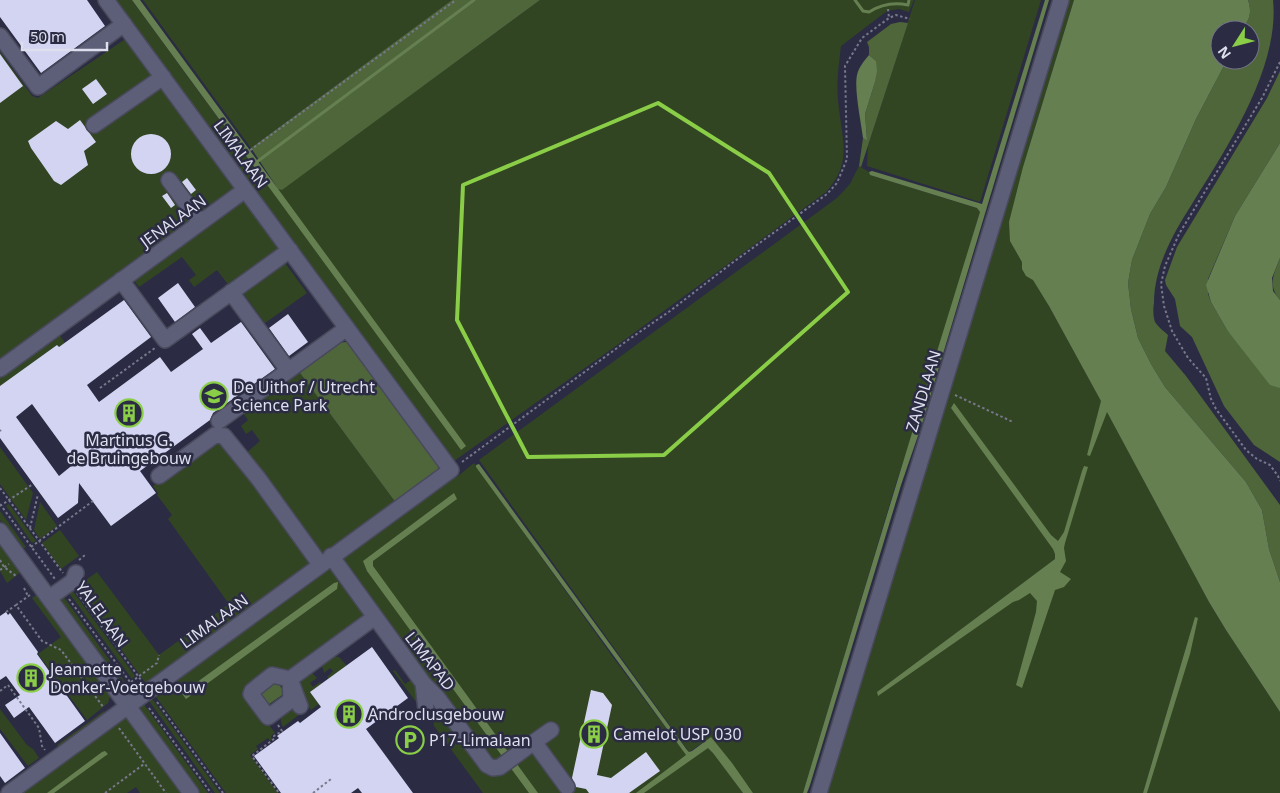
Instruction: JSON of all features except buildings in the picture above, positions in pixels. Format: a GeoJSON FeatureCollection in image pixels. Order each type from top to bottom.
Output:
{"type":"FeatureCollection","features":[{"type":"Feature","properties":{"kind":"street","name":"LIMALAAN"},"geometry":{"type":"LineString","coordinates":[[9,793],[451,470],[106,0]]}},
{"type":"Feature","properties":{"kind":"street","name":"ZANDLAAN"},"geometry":{"type":"LineString","coordinates":[[819,793],[1061,0]]}},
{"type":"Feature","properties":{"kind":"street"},"geometry":{"type":"LineString","coordinates":[[0,36],[38,87],[124,24]]}},
{"type":"Feature","properties":{"kind":"street"},"geometry":{"type":"LineString","coordinates":[[94,126],[162,77]]}},
{"type":"Feature","properties":{"kind":"street"},"geometry":{"type":"LineString","coordinates":[[169,180],[200,222]]}},
{"type":"Feature","properties":{"kind":"street","name":"JENALAAN"},"geometry":{"type":"LineString","coordinates":[[0,369],[245,190]]}},
{"type":"Feature","properties":{"kind":"street"},"geometry":{"type":"LineString","coordinates":[[121,280],[165,340],[290,250]]}},
{"type":"Feature","properties":{"kind":"street"},"geometry":{"type":"LineString","coordinates":[[231,292],[288,370]]}},
{"type":"Feature","properties":{"kind":"street"},"geometry":{"type":"LineString","coordinates":[[219,421],[347,328]]}},
{"type":"Feature","properties":{"kind":"street"},"geometry":{"type":"LineString","coordinates":[[159,476],[215,436],[224,436],[326,560]]}},
{"type":"Feature","properties":{"kind":"street","name":"YALELAAN"},"geometry":{"type":"LineString","coordinates":[[0,531],[191,793]]}},
{"type":"Feature","properties":{"kind":"street","name":"LIMAPAD"},"geometry":{"type":"LineString","coordinates":[[326,560],[375,617],[423,683],[437,697],[488,765],[497,768],[551,730]]}},
{"type":"Feature","properties":{"kind":"street"},"geometry":{"type":"LineString","coordinates":[[49,598],[73,580]]}},
{"type":"Feature","properties":{"kind":"street"},"geometry":{"type":"LineString","coordinates":[[290,679],[291,700],[268,717],[251,694],[252,691],[272,675],[290,679],[375,617]]}},
{"type":"Feature","properties":{"kind":"street"},"geometry":{"type":"LineString","coordinates":[[290,679],[300,706]]}},
{"type":"Feature","properties":{"kind":"street"},"geometry":{"type":"LineString","coordinates":[[423,683],[426,710]]}},
{"type":"Feature","properties":{"kind":"street"},"geometry":{"type":"LineString","coordinates":[[534,742],[567,786]]}},
{"type":"Feature","properties":{"kind":"path"},"geometry":{"type":"LineString","coordinates":[[245,155],[456,0]]}},
{"type":"Feature","properties":{"kind":"path"},"geometry":{"type":"LineString","coordinates":[[888,9],[889,18]]}},
{"type":"Feature","properties":{"kind":"path"},"geometry":{"type":"LineString","coordinates":[[451,470],[827,194],[837,183],[847,159],[845,66],[862,38],[889,18],[896,15],[910,19]]}},
{"type":"Feature","properties":{"kind":"path"},"geometry":{"type":"LineString","coordinates":[[1280,62],[1262,98],[1179,234],[1165,266],[1161,284],[1164,306],[1172,331],[1188,358],[1206,378],[1211,399],[1216,409],[1246,450],[1257,459],[1270,465],[1280,481]]}},
{"type":"Feature","properties":{"kind":"path"},"geometry":{"type":"LineString","coordinates":[[100,388],[165,340]]}},
{"type":"Feature","properties":{"kind":"path"},"geometry":{"type":"LineString","coordinates":[[961,397],[1013,422]]}},
{"type":"Feature","properties":{"kind":"path"},"geometry":{"type":"LineString","coordinates":[[0,505],[33,484]]}},
{"type":"Feature","properties":{"kind":"path"},"geometry":{"type":"LineString","coordinates":[[0,488],[40,542],[73,580],[138,676],[145,694],[224,793]]}},
{"type":"Feature","properties":{"kind":"path"},"geometry":{"type":"LineString","coordinates":[[30,528],[38,494]]}},
{"type":"Feature","properties":{"kind":"path"},"geometry":{"type":"LineString","coordinates":[[18,556],[40,542],[93,501]]}},
{"type":"Feature","properties":{"kind":"path","name":"YALELAAN"},"geometry":{"type":"LineString","coordinates":[[0,505],[31,547],[73,580],[130,682],[145,694],[211,793]]}},
{"type":"Feature","properties":{"kind":"path"},"geometry":{"type":"LineString","coordinates":[[0,560],[2,565],[18,579]]}},
{"type":"Feature","properties":{"kind":"path"},"geometry":{"type":"LineString","coordinates":[[6,612],[28,596],[22,584]]}},
{"type":"Feature","properties":{"kind":"path"},"geometry":{"type":"LineString","coordinates":[[16,605],[42,641]]}},
{"type":"Feature","properties":{"kind":"path"},"geometry":{"type":"LineString","coordinates":[[104,709],[117,692],[157,663],[159,655]]}},
{"type":"Feature","properties":{"kind":"path"},"geometry":{"type":"LineString","coordinates":[[0,691],[8,686],[39,728],[42,746],[53,761]]}},
{"type":"Feature","properties":{"kind":"path"},"geometry":{"type":"LineString","coordinates":[[270,715],[282,730],[252,756],[279,793]]}},
{"type":"Feature","properties":{"kind":"path"},"geometry":{"type":"LineString","coordinates":[[105,793],[144,764]]}},
{"type":"Feature","properties":{"kind":"path"},"geometry":{"type":"LineString","coordinates":[[313,793],[331,779]]}},
{"type":"Feature","properties":{"kind":"highlighted area"},"geometry":{"type":"Polygon","coordinates":[[[658,103],[769,173],[848,292],[664,455],[528,457],[457,320],[463,185],[658,103]]]}},
{"type":"Feature","properties":{"kind":"shaded area"},"geometry":{"type":"Polygon","coordinates":[[[113,0],[132,0],[259,174],[281,190],[540,0],[914,0],[909,12],[899,9],[887,11],[841,46],[837,86],[844,149],[843,159],[835,181],[826,192],[627,338],[454,461],[113,0]]]}},
{"type":"Feature","properties":{"kind":"shaded area"},"geometry":{"type":"Polygon","coordinates":[[[132,0],[140,0],[466,446],[461,450],[456,443],[132,0]]]}},
{"type":"Feature","properties":{"kind":"shaded area"},"geometry":{"type":"Polygon","coordinates":[[[143,0],[452,0],[251,148],[143,0]]]}},
{"type":"Feature","properties":{"kind":"shaded area"},"geometry":{"type":"Polygon","coordinates":[[[452,0],[540,0],[282,190],[278,189],[251,148],[452,0]]]}},
{"type":"Feature","properties":{"kind":"shaded area"},"geometry":{"type":"Polygon","coordinates":[[[915,0],[1041,0],[980,202],[867,166],[868,146],[915,0]]]}},
{"type":"Feature","properties":{"kind":"shaded area"},"geometry":{"type":"Polygon","coordinates":[[[1045,0],[1049,0],[922,424],[901,485],[810,785],[807,793],[803,793],[980,212],[977,208],[870,175],[869,172],[872,171],[982,204],[1045,0]]]}},
{"type":"Feature","properties":{"kind":"shaded area"},"geometry":{"type":"Polygon","coordinates":[[[1069,0],[1074,0],[1023,167],[1049,306],[1209,602],[1280,712],[1280,793],[1147,793],[1195,617],[1143,793],[823,793],[1069,0]]]}},
{"type":"Feature","properties":{"kind":"shaded area"},"geometry":{"type":"Polygon","coordinates":[[[1074,0],[1248,0],[1250,16],[1248,20],[1210,20],[1210,70],[1222,70],[1196,119],[1166,187],[1150,214],[1132,260],[1128,283],[1131,309],[1138,338],[1151,364],[1165,387],[1246,482],[1262,510],[1269,549],[1280,582],[1280,712],[1209,602],[1107,412],[1090,456],[1087,455],[1101,401],[1049,306],[1033,280],[1026,276],[1022,269],[1022,262],[1010,241],[1009,222],[1023,167],[1074,0]]]}},
{"type":"Feature","properties":{"kind":"shaded area"},"geometry":{"type":"Polygon","coordinates":[[[1248,0],[1273,0],[1273,26],[1268,53],[1248,107],[1166,251],[1157,277],[1153,312],[1155,322],[1168,335],[1165,351],[1186,376],[1280,505],[1280,582],[1269,549],[1262,510],[1246,482],[1165,387],[1151,364],[1138,338],[1131,309],[1128,283],[1132,260],[1150,214],[1166,187],[1196,119],[1222,70],[1260,70],[1260,20],[1248,20],[1250,9],[1248,0]]]}},
{"type":"Feature","properties":{"kind":"shaded area"},"geometry":{"type":"Polygon","coordinates":[[[908,23],[861,167],[859,166],[863,138],[867,139],[865,114],[875,82],[876,61],[869,55],[867,42],[891,24],[908,23]]]}},
{"type":"Feature","properties":{"kind":"shaded area"},"geometry":{"type":"Polygon","coordinates":[[[124,40],[127,41],[235,187],[234,193],[0,363],[0,52],[32,96],[38,98],[124,40]]]}},
{"type":"Feature","properties":{"kind":"shaded area"},"geometry":{"type":"Polygon","coordinates":[[[869,55],[876,61],[877,71],[865,114],[867,140],[863,138],[856,81],[859,69],[869,55]]]}},
{"type":"Feature","properties":{"kind":"shaded area"},"geometry":{"type":"Polygon","coordinates":[[[1280,71],[1280,143],[1235,216],[1208,279],[1208,294],[1227,330],[1280,388],[1280,462],[1254,445],[1224,406],[1192,337],[1180,326],[1175,299],[1165,280],[1177,247],[1267,98],[1280,71]]]}},
{"type":"Feature","properties":{"kind":"shaded area"},"geometry":{"type":"Polygon","coordinates":[[[1280,143],[1280,258],[1272,278],[1273,291],[1280,300],[1280,388],[1270,385],[1227,330],[1211,302],[1206,285],[1235,216],[1280,143]]]}},
{"type":"Feature","properties":{"kind":"shaded area"},"geometry":{"type":"Polygon","coordinates":[[[859,166],[869,172],[870,175],[977,208],[980,212],[803,793],[753,793],[711,737],[689,752],[479,460],[837,198],[850,184],[859,166]]]}},
{"type":"Feature","properties":{"kind":"shaded area"},"geometry":{"type":"Polygon","coordinates":[[[240,201],[249,204],[278,245],[279,250],[230,287],[217,270],[194,287],[189,280],[196,275],[182,257],[139,287],[133,279],[240,201]]]}},
{"type":"Feature","properties":{"kind":"shaded area"},"geometry":{"type":"Polygon","coordinates":[[[1280,258],[1280,300],[1274,289],[1273,279],[1280,258]]]}},
{"type":"Feature","properties":{"kind":"shaded area"},"geometry":{"type":"Polygon","coordinates":[[[285,263],[307,293],[265,323],[243,293],[285,263]]]}},
{"type":"Feature","properties":{"kind":"shaded area"},"geometry":{"type":"Polygon","coordinates":[[[59,334],[65,343],[59,347],[57,345],[0,387],[0,377],[59,334]]]}},
{"type":"Feature","properties":{"kind":"shaded area"},"geometry":{"type":"Polygon","coordinates":[[[346,342],[352,345],[439,465],[437,473],[396,503],[300,373],[338,343],[346,342]]]}},
{"type":"Feature","properties":{"kind":"shaded area"},"geometry":{"type":"Polygon","coordinates":[[[300,373],[396,503],[325,555],[318,553],[246,453],[260,441],[252,430],[246,434],[241,426],[248,420],[243,413],[300,373]]]}},
{"type":"Feature","properties":{"kind":"shaded area"},"geometry":{"type":"Polygon","coordinates":[[[954,403],[1051,535],[1058,541],[1064,532],[1084,466],[1088,467],[1065,543],[1066,561],[1060,572],[1071,579],[1064,587],[1055,590],[1022,688],[1016,685],[1036,612],[1037,601],[1030,593],[1013,602],[878,696],[877,692],[1055,559],[1053,549],[951,408],[954,403]]]}},
{"type":"Feature","properties":{"kind":"shaded area"},"geometry":{"type":"Polygon","coordinates":[[[224,440],[309,556],[311,565],[147,685],[76,587],[97,572],[159,655],[229,604],[168,519],[172,515],[157,495],[158,493],[153,486],[212,443],[224,440]]]}},
{"type":"Feature","properties":{"kind":"shaded area"},"geometry":{"type":"Polygon","coordinates":[[[0,447],[33,493],[26,520],[0,484],[0,447]]]}},
{"type":"Feature","properties":{"kind":"shaded area"},"geometry":{"type":"Polygon","coordinates":[[[474,463],[612,656],[690,760],[706,748],[710,748],[743,793],[483,793],[434,726],[430,682],[345,565],[344,559],[346,553],[451,476],[457,477],[474,463]]]}},
{"type":"Feature","properties":{"kind":"shaded area"},"geometry":{"type":"Polygon","coordinates":[[[479,464],[687,750],[689,752],[692,751],[711,737],[753,793],[743,793],[708,748],[644,793],[636,793],[686,755],[476,467],[479,464]]]}},
{"type":"Feature","properties":{"kind":"shaded area"},"geometry":{"type":"Polygon","coordinates":[[[454,493],[457,499],[373,561],[373,566],[538,793],[529,793],[367,571],[363,561],[454,493]]]}},
{"type":"Feature","properties":{"kind":"shaded area"},"geometry":{"type":"Polygon","coordinates":[[[40,502],[57,526],[40,539],[34,530],[40,502]]]}},
{"type":"Feature","properties":{"kind":"shaded area"},"geometry":{"type":"Polygon","coordinates":[[[9,504],[36,541],[32,543],[6,506],[9,504]]]}},
{"type":"Feature","properties":{"kind":"shaded area"},"geometry":{"type":"Polygon","coordinates":[[[0,511],[26,547],[22,550],[0,520],[0,511]]]}},
{"type":"Feature","properties":{"kind":"shaded area"},"geometry":{"type":"Polygon","coordinates":[[[60,530],[79,556],[61,569],[42,543],[60,530]]]}},
{"type":"Feature","properties":{"kind":"shaded area"},"geometry":{"type":"Polygon","coordinates":[[[0,541],[22,571],[7,583],[0,571],[0,541]]]}},
{"type":"Feature","properties":{"kind":"shaded area"},"geometry":{"type":"Polygon","coordinates":[[[326,569],[335,571],[364,611],[364,616],[290,673],[277,667],[246,688],[246,693],[275,733],[271,736],[272,739],[270,741],[268,738],[256,746],[258,749],[250,755],[278,793],[226,793],[154,694],[326,569]]]}},
{"type":"Feature","properties":{"kind":"shaded area"},"geometry":{"type":"Polygon","coordinates":[[[338,582],[337,589],[186,699],[183,695],[182,693],[334,583],[338,582]]]}},
{"type":"Feature","properties":{"kind":"shaded area"},"geometry":{"type":"Polygon","coordinates":[[[72,590],[135,676],[132,679],[69,593],[72,590]]]}},
{"type":"Feature","properties":{"kind":"shaded area"},"geometry":{"type":"Polygon","coordinates":[[[39,593],[111,693],[108,703],[87,720],[38,654],[61,637],[32,598],[39,593]]]}},
{"type":"Feature","properties":{"kind":"shaded area"},"geometry":{"type":"Polygon","coordinates":[[[63,596],[126,683],[121,686],[59,601],[63,596]]]}},
{"type":"Feature","properties":{"kind":"shaded area"},"geometry":{"type":"Polygon","coordinates":[[[1195,617],[1198,618],[1190,654],[1147,793],[1143,793],[1195,617]]]}},
{"type":"Feature","properties":{"kind":"shaded area"},"geometry":{"type":"Polygon","coordinates":[[[332,656],[339,657],[347,666],[329,679],[327,677],[333,671],[330,668],[324,673],[322,666],[332,656]]]}},
{"type":"Feature","properties":{"kind":"shaded area"},"geometry":{"type":"Polygon","coordinates":[[[395,670],[405,684],[414,678],[420,688],[422,710],[393,671],[395,670]]]}},
{"type":"Feature","properties":{"kind":"shaded area"},"geometry":{"type":"Polygon","coordinates":[[[309,674],[313,674],[317,678],[310,683],[313,687],[320,682],[321,684],[319,704],[311,710],[297,692],[297,682],[309,674]]]}},
{"type":"Feature","properties":{"kind":"shaded area"},"geometry":{"type":"Polygon","coordinates":[[[275,679],[285,693],[265,707],[255,694],[275,679]]]}},
{"type":"Feature","properties":{"kind":"shaded area"},"geometry":{"type":"Polygon","coordinates":[[[150,696],[220,793],[215,793],[147,698],[150,696]]]}},
{"type":"Feature","properties":{"kind":"shaded area"},"geometry":{"type":"Polygon","coordinates":[[[143,703],[208,793],[200,793],[140,711],[143,703]]]}},
{"type":"Feature","properties":{"kind":"shaded area"},"geometry":{"type":"Polygon","coordinates":[[[0,709],[39,758],[28,766],[0,729],[0,709]]]}},
{"type":"Feature","properties":{"kind":"shaded area"},"geometry":{"type":"Polygon","coordinates":[[[292,709],[300,714],[283,727],[282,715],[292,709]]]}},
{"type":"Feature","properties":{"kind":"shaded area"},"geometry":{"type":"Polygon","coordinates":[[[104,711],[107,715],[59,748],[57,745],[104,711]]]}},
{"type":"Feature","properties":{"kind":"shaded area"},"geometry":{"type":"Polygon","coordinates":[[[128,718],[184,793],[140,793],[136,787],[127,793],[18,793],[120,719],[128,718]]]}},
{"type":"Feature","properties":{"kind":"shaded area"},"geometry":{"type":"Polygon","coordinates":[[[105,751],[108,754],[54,793],[47,793],[102,752],[105,751]]]}},
{"type":"Feature","properties":{"kind":"waterway"},"geometry":{"type":"LineString","coordinates":[[258,161],[474,0]]}},
{"type":"Feature","properties":{"kind":"waterway"},"geometry":{"type":"LineString","coordinates":[[855,0],[863,11],[869,12],[887,5],[908,5],[909,0]]}},
{"type":"Feature","properties":{"kind":"place","name":"De Uithof / Utrecht Science Park"},"geometry":{"type":"Point","coordinates":[214,396]}},
{"type":"Feature","properties":{"kind":"place","name":"Martinus G. de Bruingebouw"},"geometry":{"type":"Point","coordinates":[129,413]}},
{"type":"Feature","properties":{"kind":"place","name":"Jeannette Donker-Voetgebouw"},"geometry":{"type":"Point","coordinates":[31,678]}},
{"type":"Feature","properties":{"kind":"place","name":"Androclusgebouw"},"geometry":{"type":"Point","coordinates":[349,714]}},
{"type":"Feature","properties":{"kind":"place","name":"Camelot USP 030"},"geometry":{"type":"Point","coordinates":[594,734]}},
{"type":"Feature","properties":{"kind":"place","name":"P17-Limalaan"},"geometry":{"type":"Point","coordinates":[410,740]}}]}
